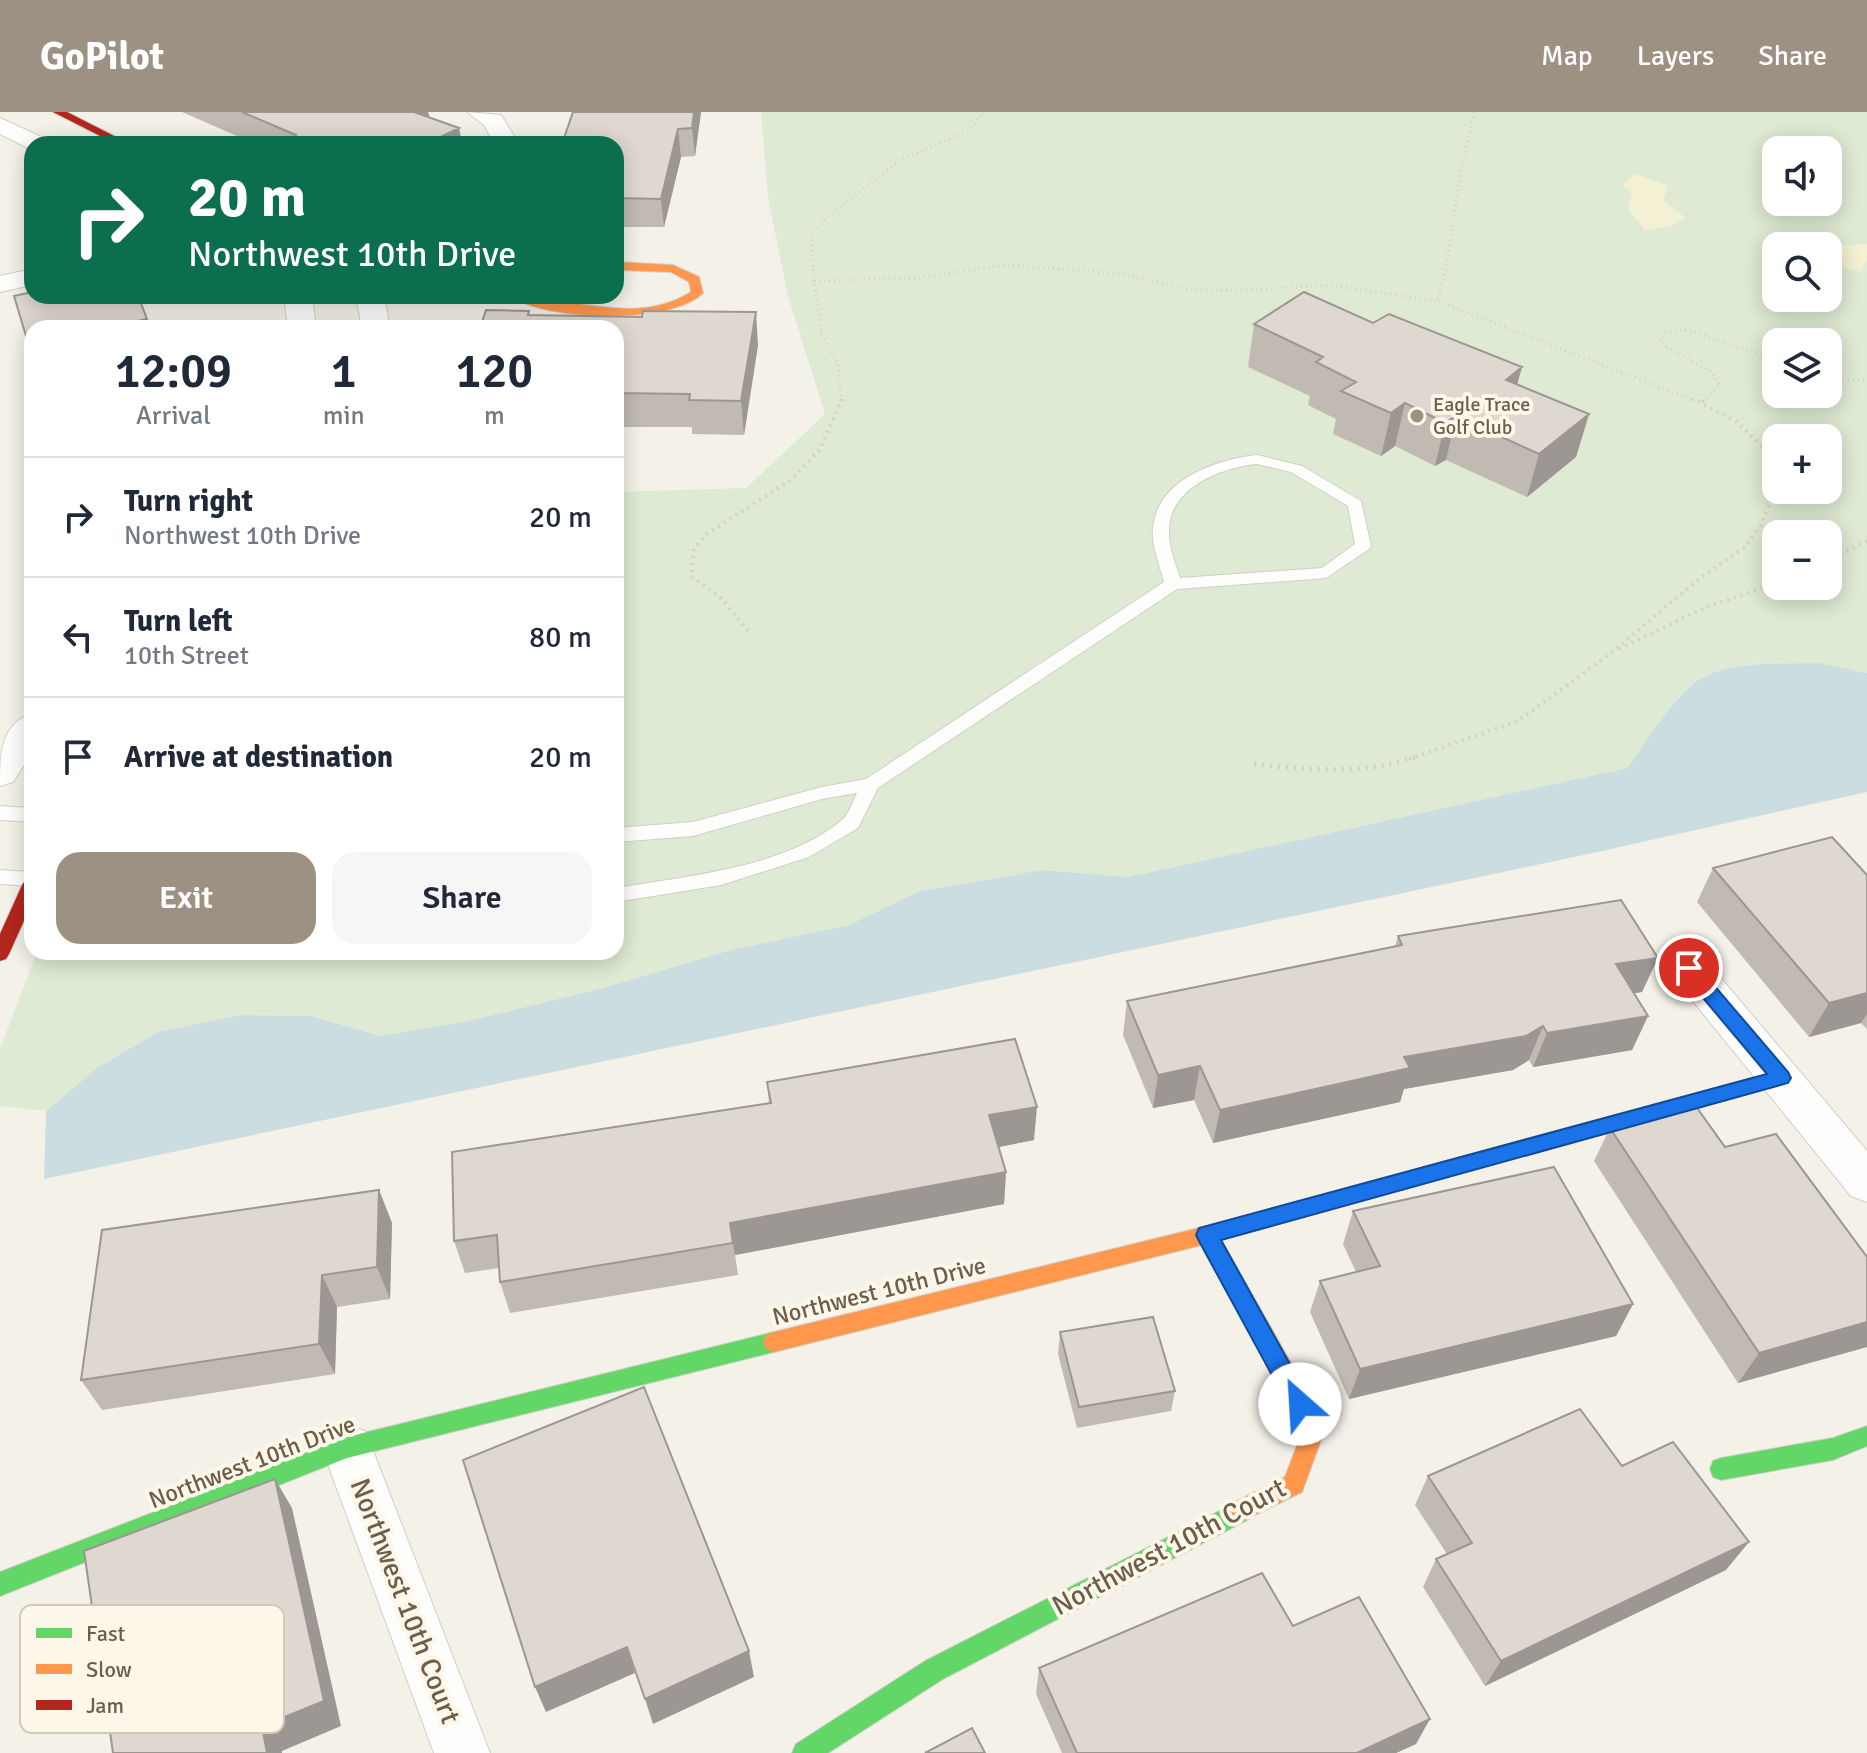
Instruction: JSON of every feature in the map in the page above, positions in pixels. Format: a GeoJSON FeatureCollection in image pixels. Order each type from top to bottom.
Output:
{"type":"FeatureCollection","features":[{"type":"Feature","properties":{"kind":"street"},"geometry":{"type":"LineString","coordinates":[[58,112],[108,136]]}},
{"type":"Feature","properties":{"kind":"street"},"geometry":{"type":"LineString","coordinates":[[479,112],[493,120],[502,136]]}},
{"type":"Feature","properties":{"kind":"street"},"geometry":{"type":"LineString","coordinates":[[0,125],[24,137]]}},
{"type":"Feature","properties":{"kind":"street"},"geometry":{"type":"LineString","coordinates":[[544,304],[561,309],[682,307],[697,293],[695,280],[673,269],[624,266]]}},
{"type":"Feature","properties":{"kind":"street"},"geometry":{"type":"LineString","coordinates":[[0,284],[24,279]]}},
{"type":"Feature","properties":{"kind":"street"},"geometry":{"type":"LineString","coordinates":[[0,773],[24,738]]}},
{"type":"Feature","properties":{"kind":"street"},"geometry":{"type":"LineString","coordinates":[[0,954],[24,899]]}},
{"type":"Feature","properties":{"kind":"street"},"geometry":{"type":"LineString","coordinates":[[1689,968],[1867,1183]]}},
{"type":"Feature","properties":{"kind":"street","name":"Northwest 10th Drive"},"geometry":{"type":"LineString","coordinates":[[0,1584],[347,1448],[1207,1235],[1781,1078]]}},
{"type":"Feature","properties":{"kind":"street","name":"Northwest 10th Court"},"geometry":{"type":"LineString","coordinates":[[805,1753],[934,1670],[1294,1484],[1313,1432],[1287,1377],[1207,1235]]}},
{"type":"Feature","properties":{"kind":"street"},"geometry":{"type":"LineString","coordinates":[[1721,1469],[1833,1449],[1867,1436]]}},
{"type":"Feature","properties":{"kind":"street","name":"Northwest 10th Court"},"geometry":{"type":"LineString","coordinates":[[347,1448],[462,1753]]}},
{"type":"Feature","properties":{"kind":"lane"},"geometry":{"type":"LineString","coordinates":[[624,834],[693,829],[822,793],[871,784],[1173,584],[1326,573],[1363,546],[1355,504],[1307,471],[1253,457],[1212,469],[1173,494],[1161,525],[1173,584]]}},
{"type":"Feature","properties":{"kind":"lane"},"geometry":{"type":"LineString","coordinates":[[624,894],[721,878],[802,852],[851,823],[871,784]]}},
{"type":"Feature","properties":{"kind":"lane"},"geometry":{"type":"LineString","coordinates":[[0,813],[24,814]]}},
{"type":"Feature","properties":{"kind":"lane"},"geometry":{"type":"LineString","coordinates":[[0,877],[24,880]]}},
{"type":"Feature","properties":{"kind":"path"},"geometry":{"type":"LineString","coordinates":[[748,631],[722,599],[691,576],[694,550],[705,535],[791,480],[820,449],[842,398],[838,364],[822,335],[814,281],[812,236],[824,220],[901,159],[959,137],[980,122],[984,112]]}},
{"type":"Feature","properties":{"kind":"path"},"geometry":{"type":"LineString","coordinates":[[1437,301],[1451,264],[1454,213],[1465,145],[1474,112]]}},
{"type":"Feature","properties":{"kind":"path"},"geometry":{"type":"LineString","coordinates":[[814,281],[915,278],[1007,265],[1123,274],[1180,288],[1223,291],[1330,285],[1437,301],[1701,403],[1737,422],[1764,448],[1772,497],[1761,525],[1744,548],[1705,574],[1611,653],[1518,721],[1385,767],[1323,771],[1254,764]]}},
{"type":"Feature","properties":{"kind":"path"},"geometry":{"type":"LineString","coordinates":[[1701,403],[1720,385],[1710,371],[1660,343],[1665,332],[1689,330],[1762,355]]}},
{"type":"Feature","properties":{"kind":"path"},"geometry":{"type":"LineString","coordinates":[[1842,380],[1867,381]]}},
{"type":"Feature","properties":{"kind":"path"},"geometry":{"type":"LineString","coordinates":[[1842,554],[1867,541]]}},
{"type":"Feature","properties":{"kind":"path"},"geometry":{"type":"LineString","coordinates":[[1611,653],[1704,608],[1762,588]]}},
{"type":"Feature","properties":{"kind":"green space","name":"Eagle Trace Golf Club"},"geometry":{"type":"Polygon","coordinates":[[[761,112],[1867,112],[1867,673],[1784,663],[1740,666],[1702,678],[1672,705],[1627,768],[1127,877],[1042,870],[920,891],[849,925],[731,950],[606,987],[468,1021],[381,1036],[312,1016],[240,1015],[158,1032],[97,1068],[46,1111],[0,1106],[0,1049],[34,960],[624,960],[624,492],[746,488],[825,414],[788,296],[768,198],[761,112]]]}},
{"type":"Feature","properties":{"kind":"sand"},"geometry":{"type":"Polygon","coordinates":[[[1635,174],[1668,186],[1663,200],[1686,218],[1669,227],[1645,230],[1628,209],[1632,193],[1622,185],[1635,174]]]}},
{"type":"Feature","properties":{"kind":"sand"},"geometry":{"type":"Polygon","coordinates":[[[1867,244],[1867,260],[1861,272],[1842,267],[1842,245],[1867,244]]]}},
{"type":"Feature","properties":{"kind":"shaded area"},"geometry":{"type":"Polygon","coordinates":[[[1819,663],[1867,673],[1867,792],[1584,855],[44,1179],[46,1111],[97,1068],[158,1032],[240,1015],[311,1016],[381,1036],[468,1021],[606,987],[731,950],[849,925],[920,891],[1042,870],[1128,877],[1627,768],[1672,706],[1702,678],[1744,666],[1819,663]]]}},
{"type":"Feature","properties":{"kind":"building"},"geometry":{"type":"Polygon","coordinates":[[[242,112],[414,112],[459,128],[443,136],[296,135],[242,112]]]}},
{"type":"Feature","properties":{"kind":"building"},"geometry":{"type":"Polygon","coordinates":[[[573,112],[694,112],[692,128],[678,129],[661,199],[624,198],[624,136],[565,136],[573,112]]]}},
{"type":"Feature","properties":{"kind":"building"},"geometry":{"type":"Polygon","coordinates":[[[1304,292],[1373,323],[1389,314],[1522,367],[1506,380],[1589,414],[1539,454],[1456,416],[1445,423],[1405,403],[1391,413],[1341,391],[1356,382],[1316,362],[1323,357],[1254,324],[1304,292]]]}},
{"type":"Feature","properties":{"kind":"building"},"geometry":{"type":"Polygon","coordinates":[[[24,294],[24,304],[141,304],[147,319],[24,320],[24,329],[14,296],[24,294]]]}},
{"type":"Feature","properties":{"kind":"building"},"geometry":{"type":"Polygon","coordinates":[[[486,310],[529,311],[528,315],[642,317],[643,311],[756,312],[741,401],[689,400],[690,394],[624,393],[624,320],[483,320],[486,310]]]}},
{"type":"Feature","properties":{"kind":"building"},"geometry":{"type":"Polygon","coordinates":[[[1832,837],[1867,875],[1867,993],[1829,1003],[1713,868],[1832,837]]]}},
{"type":"Feature","properties":{"kind":"building"},"geometry":{"type":"Polygon","coordinates":[[[1621,900],[1658,958],[1616,964],[1648,1016],[1547,1033],[1543,1026],[1526,1036],[1404,1057],[1410,1068],[1220,1110],[1200,1066],[1158,1075],[1127,1001],[1402,945],[1398,936],[1621,900]]]}},
{"type":"Feature","properties":{"kind":"building"},"geometry":{"type":"Polygon","coordinates":[[[1015,1039],[1037,1107],[989,1115],[1006,1172],[730,1223],[733,1243],[500,1282],[497,1235],[454,1241],[452,1152],[771,1103],[767,1082],[1015,1039]]]}},
{"type":"Feature","properties":{"kind":"building"},"geometry":{"type":"Polygon","coordinates":[[[1695,1105],[1725,1147],[1776,1134],[1867,1257],[1867,1322],[1759,1353],[1610,1128],[1695,1105]]]}},
{"type":"Feature","properties":{"kind":"building"},"geometry":{"type":"Polygon","coordinates":[[[1554,1167],[1633,1304],[1360,1369],[1320,1281],[1380,1266],[1353,1211],[1554,1167]]]}},
{"type":"Feature","properties":{"kind":"building"},"geometry":{"type":"Polygon","coordinates":[[[379,1190],[377,1267],[322,1275],[319,1344],[81,1380],[102,1230],[379,1190]]]}},
{"type":"Feature","properties":{"kind":"building"},"geometry":{"type":"Polygon","coordinates":[[[1153,1317],[1175,1391],[1079,1407],[1060,1332],[1153,1317]]]}},
{"type":"Feature","properties":{"kind":"building"},"geometry":{"type":"Polygon","coordinates":[[[644,1387],[749,1651],[645,1699],[627,1647],[535,1687],[463,1460],[644,1387]]]}},
{"type":"Feature","properties":{"kind":"building"},"geometry":{"type":"Polygon","coordinates":[[[1580,1409],[1622,1466],[1673,1442],[1749,1542],[1501,1661],[1436,1559],[1472,1543],[1428,1476],[1580,1409]]]}},
{"type":"Feature","properties":{"kind":"building"},"geometry":{"type":"Polygon","coordinates":[[[275,1479],[324,1701],[284,1717],[284,1605],[92,1605],[84,1551],[275,1479]]]}},
{"type":"Feature","properties":{"kind":"building"},"geometry":{"type":"Polygon","coordinates":[[[1262,1573],[1293,1626],[1359,1597],[1430,1719],[1357,1753],[1077,1753],[1039,1668],[1262,1573]]]}},
{"type":"Feature","properties":{"kind":"building"},"geometry":{"type":"Polygon","coordinates":[[[972,1728],[985,1753],[925,1753],[972,1728]]]}},
{"type":"Feature","properties":{"kind":"building"},"geometry":{"type":"Polygon","coordinates":[[[110,1733],[263,1733],[267,1753],[113,1753],[110,1733]]]}},
{"type":"Feature","properties":{"kind":"traffic: fast"},"geometry":{"type":"LineString","coordinates":[[1450,1168],[1781,1078]]}},
{"type":"Feature","properties":{"kind":"traffic: fast"},"geometry":{"type":"LineString","coordinates":[[0,1584],[347,1448],[774,1342]]}},
{"type":"Feature","properties":{"kind":"traffic: fast"},"geometry":{"type":"LineString","coordinates":[[1721,1469],[1833,1449],[1867,1436]]}},
{"type":"Feature","properties":{"kind":"traffic: fast"},"geometry":{"type":"LineString","coordinates":[[805,1753],[934,1670],[1241,1511]]}},
{"type":"Feature","properties":{"kind":"traffic: slow"},"geometry":{"type":"LineString","coordinates":[[549,304],[584,310],[636,312],[681,303],[697,293],[695,280],[673,269],[624,266]]}},
{"type":"Feature","properties":{"kind":"traffic: slow"},"geometry":{"type":"LineString","coordinates":[[774,1342],[1207,1235],[1450,1168]]}},
{"type":"Feature","properties":{"kind":"traffic: slow"},"geometry":{"type":"LineString","coordinates":[[1207,1235],[1287,1377],[1313,1432],[1294,1484],[1241,1511]]}},
{"type":"Feature","properties":{"kind":"traffic: jam"},"geometry":{"type":"LineString","coordinates":[[58,112],[108,136]]}},
{"type":"Feature","properties":{"kind":"traffic: jam"},"geometry":{"type":"LineString","coordinates":[[0,954],[24,901]]}},
{"type":"Feature","properties":{"kind":"place","name":"Eagle Trace Golf Club"},"geometry":{"type":"Point","coordinates":[1417,416]}},
{"type":"Feature","properties":{"kind":"route"},"geometry":{"type":"LineString","coordinates":[[1300,1404],[1207,1235],[1781,1078],[1689,968]]}}]}
